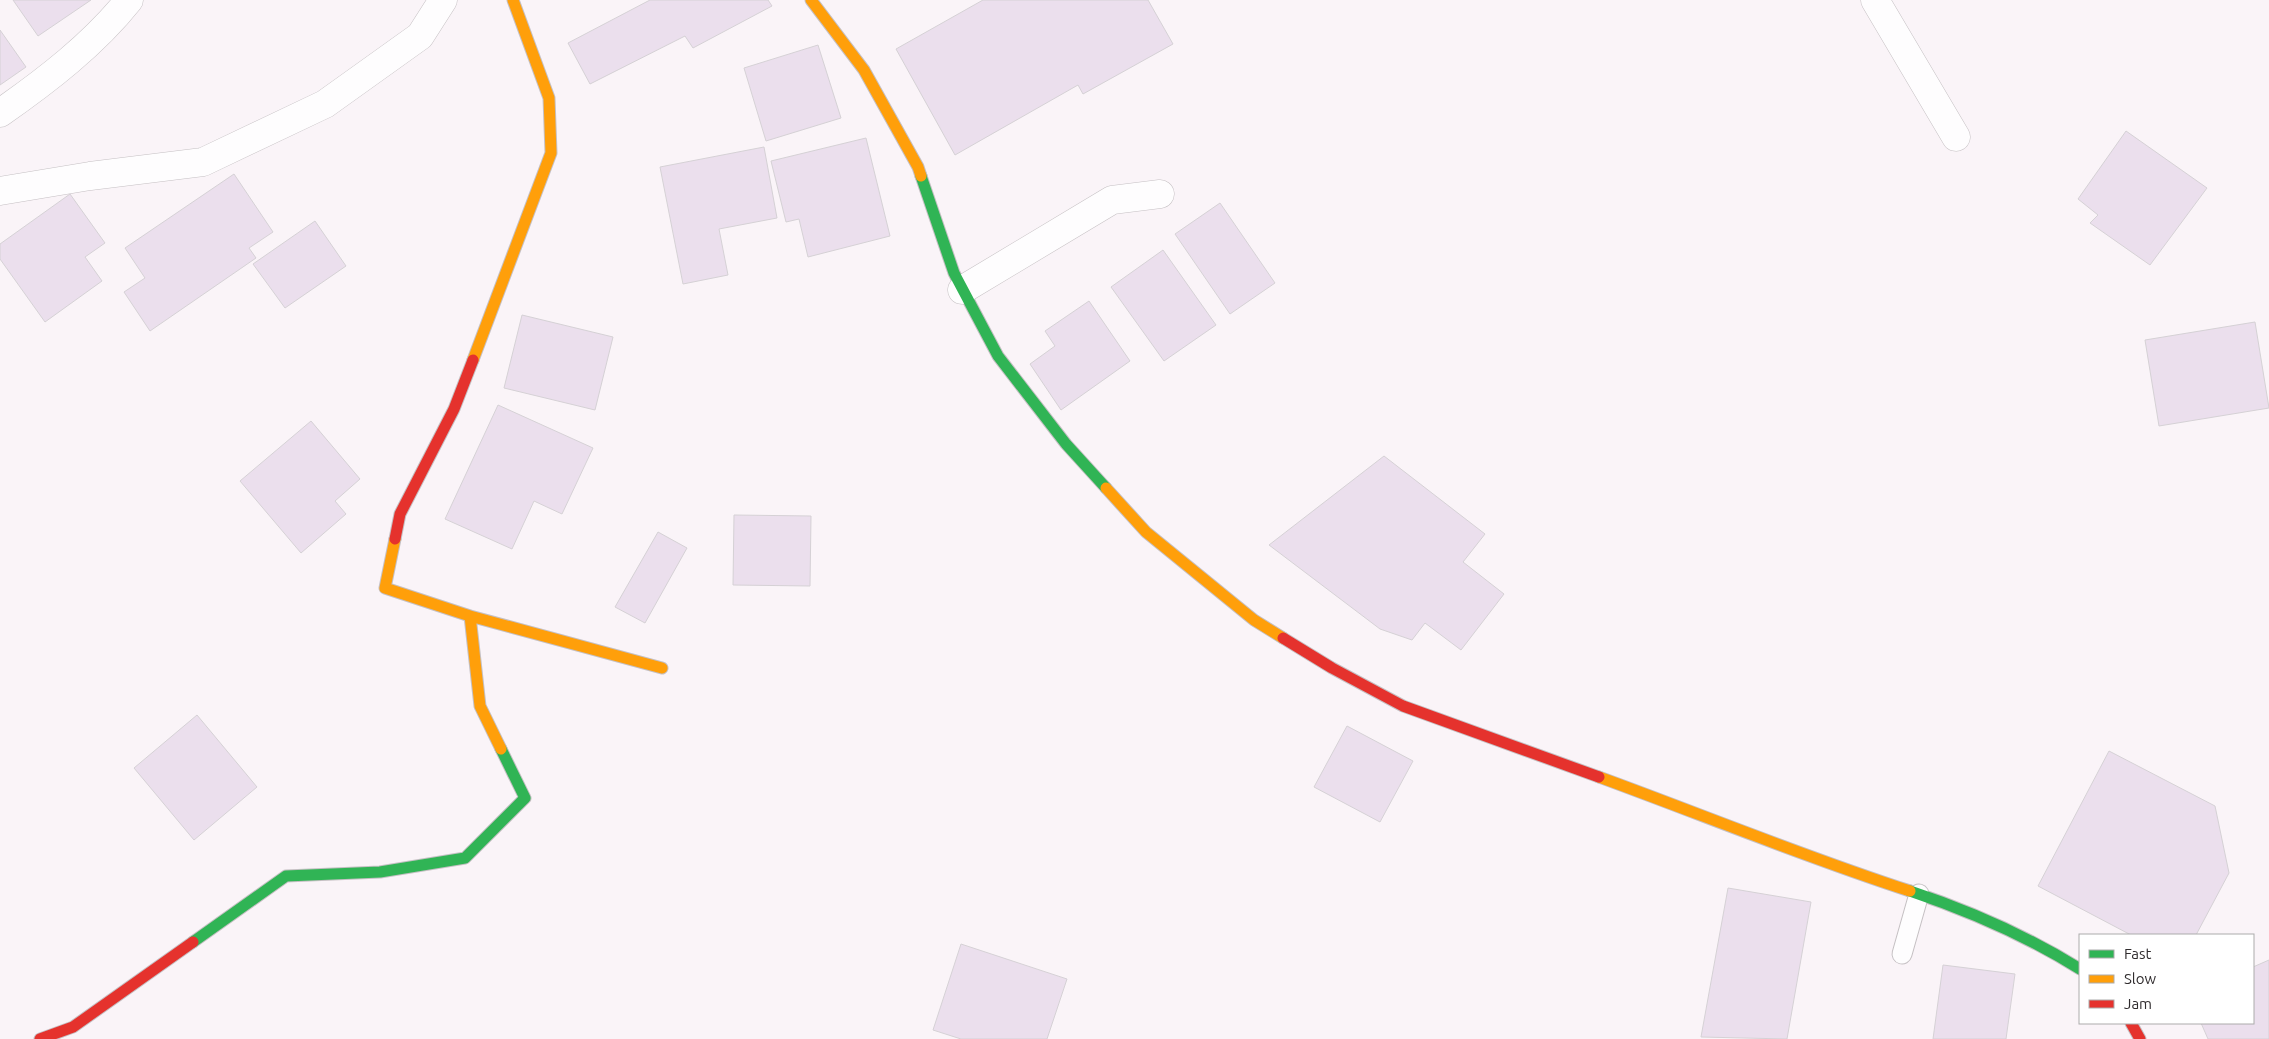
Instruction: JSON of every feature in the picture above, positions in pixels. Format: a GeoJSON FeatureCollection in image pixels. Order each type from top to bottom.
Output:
{"type":"FeatureCollection","features":[{"type":"Feature","properties":{"kind":"street"},"geometry":{"type":"LineString","coordinates":[[0,113],[33,90],[111,23],[129,0]]}},
{"type":"Feature","properties":{"kind":"street"},"geometry":{"type":"LineString","coordinates":[[0,191],[90,176],[204,162],[325,104],[420,36],[442,0]]}},
{"type":"Feature","properties":{"kind":"street"},"geometry":{"type":"LineString","coordinates":[[513,0],[548,98],[551,153],[454,409],[400,514],[385,588],[470,616],[662,668]]}},
{"type":"Feature","properties":{"kind":"street"},"geometry":{"type":"LineString","coordinates":[[811,0],[864,70],[918,167],[954,273],[998,356],[1066,444],[1146,532],[1254,620],[1332,668],[1403,706],[1707,817],[1821,862],[1961,908],[2050,950],[2079,968]]}},
{"type":"Feature","properties":{"kind":"street"},"geometry":{"type":"LineString","coordinates":[[1875,0],[1956,137]]}},
{"type":"Feature","properties":{"kind":"street"},"geometry":{"type":"LineString","coordinates":[[962,290],[1112,200],[1160,194]]}},
{"type":"Feature","properties":{"kind":"street"},"geometry":{"type":"LineString","coordinates":[[40,1039],[77,1033],[286,876],[380,872],[466,858],[525,798],[480,706],[470,616]]}},
{"type":"Feature","properties":{"kind":"street"},"geometry":{"type":"LineString","coordinates":[[2132,1024],[2140,1039]]}},
{"type":"Feature","properties":{"kind":"lane"},"geometry":{"type":"LineString","coordinates":[[1902,954],[1918,894]]}},
{"type":"Feature","properties":{"kind":"building"},"geometry":{"type":"Polygon","coordinates":[[[13,0],[91,0],[38,36],[13,0]]]}},
{"type":"Feature","properties":{"kind":"building"},"geometry":{"type":"Polygon","coordinates":[[[650,0],[768,0],[772,6],[693,48],[685,36],[590,84],[568,43],[650,0]]]}},
{"type":"Feature","properties":{"kind":"building"},"geometry":{"type":"Polygon","coordinates":[[[983,0],[1148,0],[1173,44],[1083,94],[1078,85],[955,155],[896,49],[983,0]]]}},
{"type":"Feature","properties":{"kind":"building"},"geometry":{"type":"Polygon","coordinates":[[[0,30],[26,67],[0,85],[0,30]]]}},
{"type":"Feature","properties":{"kind":"building"},"geometry":{"type":"Polygon","coordinates":[[[818,45],[841,118],[766,141],[744,68],[818,45]]]}},
{"type":"Feature","properties":{"kind":"building"},"geometry":{"type":"Polygon","coordinates":[[[2126,131],[2207,188],[2150,265],[2090,223],[2098,215],[2078,199],[2126,131]]]}},
{"type":"Feature","properties":{"kind":"building"},"geometry":{"type":"Polygon","coordinates":[[[866,138],[890,236],[808,257],[799,219],[786,222],[771,161],[866,138]]]}},
{"type":"Feature","properties":{"kind":"building"},"geometry":{"type":"Polygon","coordinates":[[[764,147],[777,218],[719,229],[728,275],[683,284],[660,167],[764,147]]]}},
{"type":"Feature","properties":{"kind":"building"},"geometry":{"type":"Polygon","coordinates":[[[234,174],[273,232],[249,248],[256,258],[150,331],[124,292],[145,278],[125,248],[234,174]]]}},
{"type":"Feature","properties":{"kind":"building"},"geometry":{"type":"Polygon","coordinates":[[[70,194],[105,243],[85,257],[102,281],[45,322],[0,259],[0,244],[70,194]]]}},
{"type":"Feature","properties":{"kind":"building"},"geometry":{"type":"Polygon","coordinates":[[[1220,203],[1275,283],[1230,314],[1175,234],[1220,203]]]}},
{"type":"Feature","properties":{"kind":"building"},"geometry":{"type":"Polygon","coordinates":[[[315,221],[346,266],[285,308],[253,264],[315,221]]]}},
{"type":"Feature","properties":{"kind":"building"},"geometry":{"type":"Polygon","coordinates":[[[1163,250],[1216,325],[1164,361],[1111,287],[1163,250]]]}},
{"type":"Feature","properties":{"kind":"building"},"geometry":{"type":"Polygon","coordinates":[[[1089,301],[1130,361],[1061,410],[1030,364],[1055,346],[1045,331],[1089,301]]]}},
{"type":"Feature","properties":{"kind":"building"},"geometry":{"type":"Polygon","coordinates":[[[522,315],[613,337],[595,410],[504,388],[522,315]]]}},
{"type":"Feature","properties":{"kind":"building"},"geometry":{"type":"Polygon","coordinates":[[[2255,322],[2269,408],[2159,426],[2145,340],[2255,322]]]}},
{"type":"Feature","properties":{"kind":"building"},"geometry":{"type":"Polygon","coordinates":[[[498,405],[593,448],[562,514],[534,501],[512,549],[445,519],[498,405]]]}},
{"type":"Feature","properties":{"kind":"building"},"geometry":{"type":"Polygon","coordinates":[[[311,421],[360,479],[335,501],[346,514],[301,553],[240,481],[311,421]]]}},
{"type":"Feature","properties":{"kind":"building"},"geometry":{"type":"Polygon","coordinates":[[[1384,456],[1485,534],[1463,562],[1504,594],[1461,650],[1425,623],[1412,640],[1380,629],[1269,545],[1384,456]]]}},
{"type":"Feature","properties":{"kind":"building"},"geometry":{"type":"Polygon","coordinates":[[[734,515],[811,516],[810,586],[733,585],[734,515]]]}},
{"type":"Feature","properties":{"kind":"building"},"geometry":{"type":"Polygon","coordinates":[[[658,532],[687,548],[645,623],[615,607],[658,532]]]}},
{"type":"Feature","properties":{"kind":"building"},"geometry":{"type":"Polygon","coordinates":[[[197,715],[257,787],[194,840],[134,768],[197,715]]]}},
{"type":"Feature","properties":{"kind":"building"},"geometry":{"type":"Polygon","coordinates":[[[1347,726],[1413,761],[1380,822],[1314,787],[1347,726]]]}},
{"type":"Feature","properties":{"kind":"building"},"geometry":{"type":"Polygon","coordinates":[[[2109,751],[2215,806],[2229,873],[2197,934],[2129,934],[2038,886],[2109,751]]]}},
{"type":"Feature","properties":{"kind":"building"},"geometry":{"type":"Polygon","coordinates":[[[1728,888],[1811,902],[1787,1039],[1701,1037],[1728,888]]]}},
{"type":"Feature","properties":{"kind":"building"},"geometry":{"type":"Polygon","coordinates":[[[961,944],[1067,979],[1047,1039],[961,1039],[933,1030],[961,944]]]}},
{"type":"Feature","properties":{"kind":"building"},"geometry":{"type":"Polygon","coordinates":[[[2269,960],[2269,1039],[2208,1039],[2201,1024],[2254,1024],[2254,967],[2269,960]]]}},
{"type":"Feature","properties":{"kind":"building"},"geometry":{"type":"Polygon","coordinates":[[[1943,965],[2015,974],[2006,1039],[1933,1039],[1943,965]]]}},
{"type":"Feature","properties":{"kind":"traffic: fast"},"geometry":{"type":"LineString","coordinates":[[921,176],[954,273],[998,356],[1066,444],[1106,488]]}},
{"type":"Feature","properties":{"kind":"traffic: fast"},"geometry":{"type":"LineString","coordinates":[[193,942],[286,876],[380,872],[465,858],[525,798],[501,749]]}},
{"type":"Feature","properties":{"kind":"traffic: fast"},"geometry":{"type":"LineString","coordinates":[[1910,891],[1998,925],[2079,968]]}},
{"type":"Feature","properties":{"kind":"traffic: slow"},"geometry":{"type":"LineString","coordinates":[[473,360],[551,153],[549,98],[513,0]]}},
{"type":"Feature","properties":{"kind":"traffic: slow"},"geometry":{"type":"LineString","coordinates":[[811,0],[864,70],[918,167],[921,176]]}},
{"type":"Feature","properties":{"kind":"traffic: slow"},"geometry":{"type":"LineString","coordinates":[[1106,488],[1146,532],[1254,620],[1283,638]]}},
{"type":"Feature","properties":{"kind":"traffic: slow"},"geometry":{"type":"LineString","coordinates":[[395,539],[385,588],[470,616],[662,668]]}},
{"type":"Feature","properties":{"kind":"traffic: slow"},"geometry":{"type":"LineString","coordinates":[[470,616],[480,706],[501,749]]}},
{"type":"Feature","properties":{"kind":"traffic: slow"},"geometry":{"type":"LineString","coordinates":[[1599,777],[1793,850],[1910,891]]}},
{"type":"Feature","properties":{"kind":"traffic: jam"},"geometry":{"type":"LineString","coordinates":[[395,539],[400,514],[454,409],[473,360]]}},
{"type":"Feature","properties":{"kind":"traffic: jam"},"geometry":{"type":"LineString","coordinates":[[1283,638],[1332,668],[1403,706],[1599,777]]}},
{"type":"Feature","properties":{"kind":"traffic: jam"},"geometry":{"type":"LineString","coordinates":[[40,1039],[73,1027],[193,942]]}},
{"type":"Feature","properties":{"kind":"traffic: jam"},"geometry":{"type":"LineString","coordinates":[[2132,1024],[2140,1039]]}}]}
